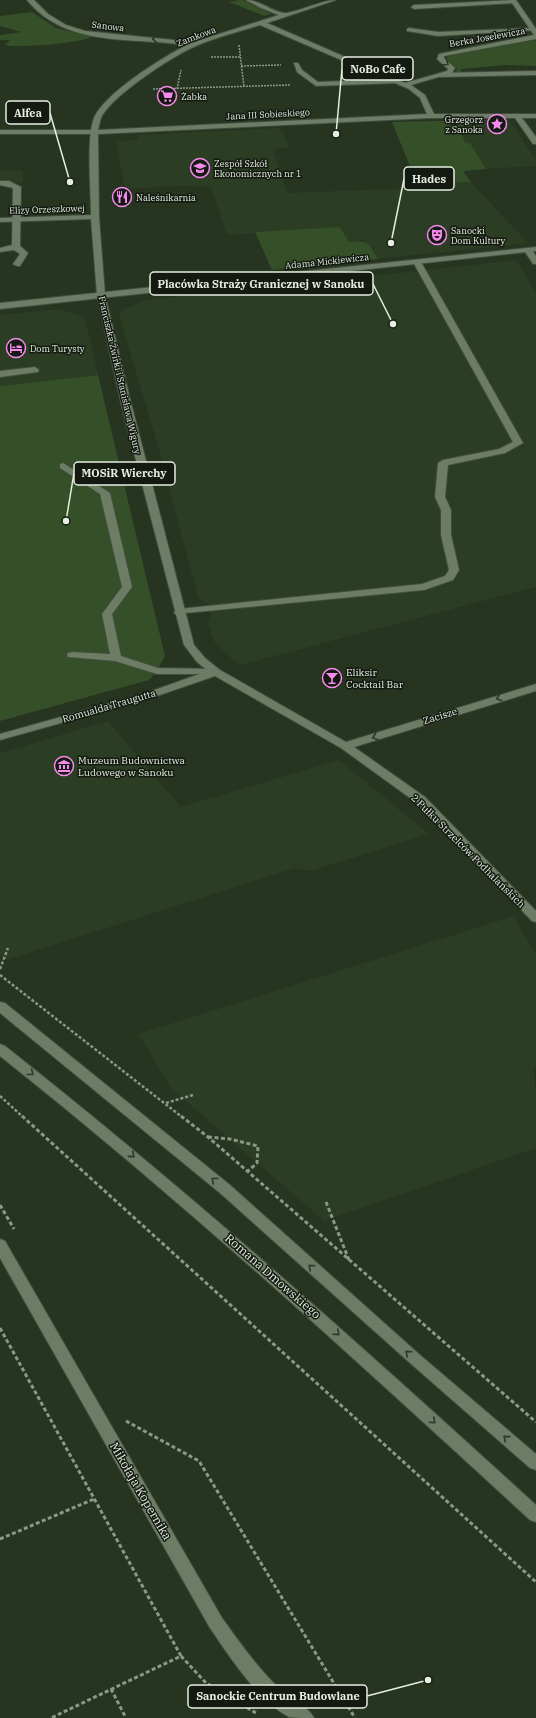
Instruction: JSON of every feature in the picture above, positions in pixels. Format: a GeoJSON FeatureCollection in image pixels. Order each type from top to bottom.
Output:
{"type":"FeatureCollection","features":[{"type":"Feature","properties":{"kind":"street","name":"Sanowa"},"geometry":{"type":"LineString","coordinates":[[30,0],[49,19],[78,31],[194,44]]}},
{"type":"Feature","properties":{"kind":"street"},"geometry":{"type":"LineString","coordinates":[[249,0],[285,15]]}},
{"type":"Feature","properties":{"kind":"street","name":"Zamkowa"},"geometry":{"type":"LineString","coordinates":[[94,132],[98,117],[108,104],[124,90],[175,54],[194,44],[333,0]]}},
{"type":"Feature","properties":{"kind":"street"},"geometry":{"type":"LineString","coordinates":[[414,7],[513,1]]}},
{"type":"Feature","properties":{"kind":"street","name":"Berka Joselewicza"},"geometry":{"type":"LineString","coordinates":[[440,75],[450,72],[452,68],[440,59],[441,55],[535,33],[513,1]]}},
{"type":"Feature","properties":{"kind":"street"},"geometry":{"type":"LineString","coordinates":[[261,23],[419,90],[426,98],[431,116]]}},
{"type":"Feature","properties":{"kind":"street"},"geometry":{"type":"LineString","coordinates":[[409,30],[438,34],[535,33]]}},
{"type":"Feature","properties":{"kind":"street"},"geometry":{"type":"LineString","coordinates":[[296,64],[299,71],[316,84],[397,81]]}},
{"type":"Feature","properties":{"kind":"street"},"geometry":{"type":"LineString","coordinates":[[406,85],[440,75],[536,73]]}},
{"type":"Feature","properties":{"kind":"street"},"geometry":{"type":"LineString","coordinates":[[516,115],[536,142]]}},
{"type":"Feature","properties":{"kind":"street","name":"Jana III Sobieskiego"},"geometry":{"type":"LineString","coordinates":[[0,132],[94,132],[431,116],[536,116]]}},
{"type":"Feature","properties":{"kind":"street","name":"Franciszka Żwirki i Stanisława Wigury"},"geometry":{"type":"LineString","coordinates":[[94,132],[95,217],[101,295],[128,411],[179,612],[189,645],[201,660],[216,672]]}},
{"type":"Feature","properties":{"kind":"street"},"geometry":{"type":"LineString","coordinates":[[0,183],[6,183],[17,187],[16,248]]}},
{"type":"Feature","properties":{"kind":"street","name":"Elizy Orzeszkowej"},"geometry":{"type":"LineString","coordinates":[[0,220],[95,217]]}},
{"type":"Feature","properties":{"kind":"street"},"geometry":{"type":"LineString","coordinates":[[0,250],[16,248],[24,252],[17,264]]}},
{"type":"Feature","properties":{"kind":"street"},"geometry":{"type":"LineString","coordinates":[[532,249],[536,262]]}},
{"type":"Feature","properties":{"kind":"street","name":"Adama Mickiewicza"},"geometry":{"type":"LineString","coordinates":[[0,306],[532,249]]}},
{"type":"Feature","properties":{"kind":"street"},"geometry":{"type":"LineString","coordinates":[[179,612],[424,587],[449,578],[454,570],[446,535],[446,510],[440,497],[443,463],[502,451],[518,443],[417,262]]}},
{"type":"Feature","properties":{"kind":"street"},"geometry":{"type":"LineString","coordinates":[[0,374],[35,370]]}},
{"type":"Feature","properties":{"kind":"street"},"geometry":{"type":"LineString","coordinates":[[63,466],[105,493],[127,587],[107,614],[116,658]]}},
{"type":"Feature","properties":{"kind":"street"},"geometry":{"type":"LineString","coordinates":[[72,656],[116,658],[157,672],[216,672]]}},
{"type":"Feature","properties":{"kind":"street","name":"Romualda Traugutta"},"geometry":{"type":"LineString","coordinates":[[0,737],[150,695],[216,672]]}},
{"type":"Feature","properties":{"kind":"street","name":"2 Pułku Strzelców Podhalańskich"},"geometry":{"type":"LineString","coordinates":[[216,672],[345,746],[421,800],[536,918]]}},
{"type":"Feature","properties":{"kind":"street","name":"Zacisze"},"geometry":{"type":"LineString","coordinates":[[345,746],[536,687]]}},
{"type":"Feature","properties":{"kind":"street"},"geometry":{"type":"LineString","coordinates":[[0,1006],[224,1189],[414,1360],[536,1463]]}},
{"type":"Feature","properties":{"kind":"street","name":"Romana Dmowskiego"},"geometry":{"type":"LineString","coordinates":[[0,1049],[77,1108],[250,1255],[536,1514]]}},
{"type":"Feature","properties":{"kind":"street","name":"Mikołaja Kopernika"},"geometry":{"type":"LineString","coordinates":[[0,1245],[216,1623],[246,1666],[278,1699],[306,1718]]}},
{"type":"Feature","properties":{"kind":"path"},"geometry":{"type":"LineString","coordinates":[[238,41],[244,87]]}},
{"type":"Feature","properties":{"kind":"path"},"geometry":{"type":"LineString","coordinates":[[205,58],[240,57]]}},
{"type":"Feature","properties":{"kind":"path"},"geometry":{"type":"LineString","coordinates":[[241,66],[296,64]]}},
{"type":"Feature","properties":{"kind":"path"},"geometry":{"type":"LineString","coordinates":[[177,89],[182,66]]}},
{"type":"Feature","properties":{"kind":"path"},"geometry":{"type":"LineString","coordinates":[[146,90],[291,85]]}},
{"type":"Feature","properties":{"kind":"path"},"geometry":{"type":"LineString","coordinates":[[0,969],[8,948]]}},
{"type":"Feature","properties":{"kind":"path"},"geometry":{"type":"LineString","coordinates":[[0,975],[208,1137],[536,1422]]}},
{"type":"Feature","properties":{"kind":"path"},"geometry":{"type":"LineString","coordinates":[[166,1103],[193,1095]]}},
{"type":"Feature","properties":{"kind":"path"},"geometry":{"type":"LineString","coordinates":[[0,1096],[536,1582]]}},
{"type":"Feature","properties":{"kind":"path"},"geometry":{"type":"LineString","coordinates":[[208,1137],[230,1139],[258,1146],[257,1163],[247,1172]]}},
{"type":"Feature","properties":{"kind":"path"},"geometry":{"type":"LineString","coordinates":[[326,1202],[349,1260]]}},
{"type":"Feature","properties":{"kind":"path"},"geometry":{"type":"LineString","coordinates":[[0,1205],[17,1234]]}},
{"type":"Feature","properties":{"kind":"path"},"geometry":{"type":"LineString","coordinates":[[0,1328],[181,1656],[206,1683],[258,1714]]}},
{"type":"Feature","properties":{"kind":"path"},"geometry":{"type":"LineString","coordinates":[[122,1414],[126,1421],[199,1461],[355,1718]]}},
{"type":"Feature","properties":{"kind":"path"},"geometry":{"type":"LineString","coordinates":[[0,1539],[94,1499]]}},
{"type":"Feature","properties":{"kind":"path"},"geometry":{"type":"LineString","coordinates":[[51,1718],[181,1656]]}},
{"type":"Feature","properties":{"kind":"path"},"geometry":{"type":"LineString","coordinates":[[111,1690],[126,1718]]}},
{"type":"Feature","properties":{"kind":"shaded area"},"geometry":{"type":"Polygon","coordinates":[[[243,0],[271,14],[264,16],[229,2],[243,0]]]}},
{"type":"Feature","properties":{"kind":"shaded area"},"geometry":{"type":"Polygon","coordinates":[[[32,12],[56,28],[93,37],[62,43],[30,46],[9,46],[5,44],[10,40],[0,40],[0,35],[21,32],[0,26],[0,16],[32,12]]]}},
{"type":"Feature","properties":{"kind":"shaded area"},"geometry":{"type":"Polygon","coordinates":[[[536,40],[536,66],[505,65],[461,69],[461,72],[456,72],[457,68],[446,58],[451,55],[536,40]]]}},
{"type":"Feature","properties":{"kind":"shaded area"},"geometry":{"type":"Polygon","coordinates":[[[480,120],[507,120],[511,122],[536,160],[536,166],[486,169],[470,143],[466,143],[462,135],[485,131],[480,120]]]}},
{"type":"Feature","properties":{"kind":"shaded area"},"geometry":{"type":"Polygon","coordinates":[[[480,120],[485,132],[462,135],[466,143],[470,143],[486,169],[463,171],[471,182],[417,184],[392,122],[480,120]]]}},
{"type":"Feature","properties":{"kind":"shaded area"},"geometry":{"type":"Polygon","coordinates":[[[279,128],[284,134],[290,148],[273,149],[287,193],[413,188],[417,184],[471,182],[528,243],[378,259],[367,243],[363,240],[349,242],[340,227],[227,235],[211,187],[182,186],[125,189],[116,142],[138,139],[137,135],[279,128]]]}},
{"type":"Feature","properties":{"kind":"shaded area"},"geometry":{"type":"Polygon","coordinates":[[[0,171],[23,171],[23,182],[0,182],[0,171]]]}},
{"type":"Feature","properties":{"kind":"shaded area"},"geometry":{"type":"Polygon","coordinates":[[[340,227],[349,242],[361,241],[367,243],[378,259],[272,270],[255,232],[340,227]]]}},
{"type":"Feature","properties":{"kind":"shaded area"},"geometry":{"type":"Polygon","coordinates":[[[516,260],[536,292],[536,587],[241,665],[233,660],[215,643],[208,624],[211,613],[209,605],[198,597],[158,446],[119,315],[124,309],[146,300],[318,281],[321,287],[338,285],[335,280],[516,260]]]}},
{"type":"Feature","properties":{"kind":"shaded area"},"geometry":{"type":"Polygon","coordinates":[[[59,309],[80,315],[85,319],[98,375],[0,386],[0,315],[59,309]]]}},
{"type":"Feature","properties":{"kind":"shaded area"},"geometry":{"type":"Polygon","coordinates":[[[98,375],[165,656],[157,671],[149,680],[0,721],[0,386],[98,375]]]}},
{"type":"Feature","properties":{"kind":"shaded area"},"geometry":{"type":"Polygon","coordinates":[[[108,721],[181,807],[339,760],[429,834],[311,871],[295,868],[6,960],[0,956],[0,753],[108,721]]]}},
{"type":"Feature","properties":{"kind":"shaded area"},"geometry":{"type":"Polygon","coordinates":[[[514,916],[536,955],[536,1066],[534,1068],[536,1095],[536,1148],[324,1221],[171,1088],[138,1034],[514,916]]]}},
{"type":"Feature","properties":{"kind":"place","name":"Żabka"},"geometry":{"type":"Point","coordinates":[167,96]}},
{"type":"Feature","properties":{"kind":"place","name":"Grzegorz z Sanoka"},"geometry":{"type":"Point","coordinates":[497,124]}},
{"type":"Feature","properties":{"kind":"place","name":"NoBo Cafe"},"geometry":{"type":"Point","coordinates":[336,134]}},
{"type":"Feature","properties":{"kind":"place","name":"Zespół Szkół Ekonomicznych nr 1"},"geometry":{"type":"Point","coordinates":[200,168]}},
{"type":"Feature","properties":{"kind":"place","name":"Alfea"},"geometry":{"type":"Point","coordinates":[70,182]}},
{"type":"Feature","properties":{"kind":"place","name":"Naleśnikarnia"},"geometry":{"type":"Point","coordinates":[122,197]}},
{"type":"Feature","properties":{"kind":"place","name":"Sanocki Dom Kultury"},"geometry":{"type":"Point","coordinates":[437,235]}},
{"type":"Feature","properties":{"kind":"place","name":"Hades"},"geometry":{"type":"Point","coordinates":[391,243]}},
{"type":"Feature","properties":{"kind":"place","name":"Placówka Straży Granicznej w Sanoku"},"geometry":{"type":"Point","coordinates":[393,324]}},
{"type":"Feature","properties":{"kind":"place","name":"Dom Turysty"},"geometry":{"type":"Point","coordinates":[16,348]}},
{"type":"Feature","properties":{"kind":"place","name":"MOSiR Wierchy"},"geometry":{"type":"Point","coordinates":[66,521]}},
{"type":"Feature","properties":{"kind":"place","name":"Eliksir Cocktail Bar"},"geometry":{"type":"Point","coordinates":[332,678]}},
{"type":"Feature","properties":{"kind":"place","name":"Muzeum Budownictwa Ludowego w Sanoku"},"geometry":{"type":"Point","coordinates":[64,766]}},
{"type":"Feature","properties":{"kind":"place","name":"Sanockie Centrum Budowlane"},"geometry":{"type":"Point","coordinates":[428,1680]}}]}
